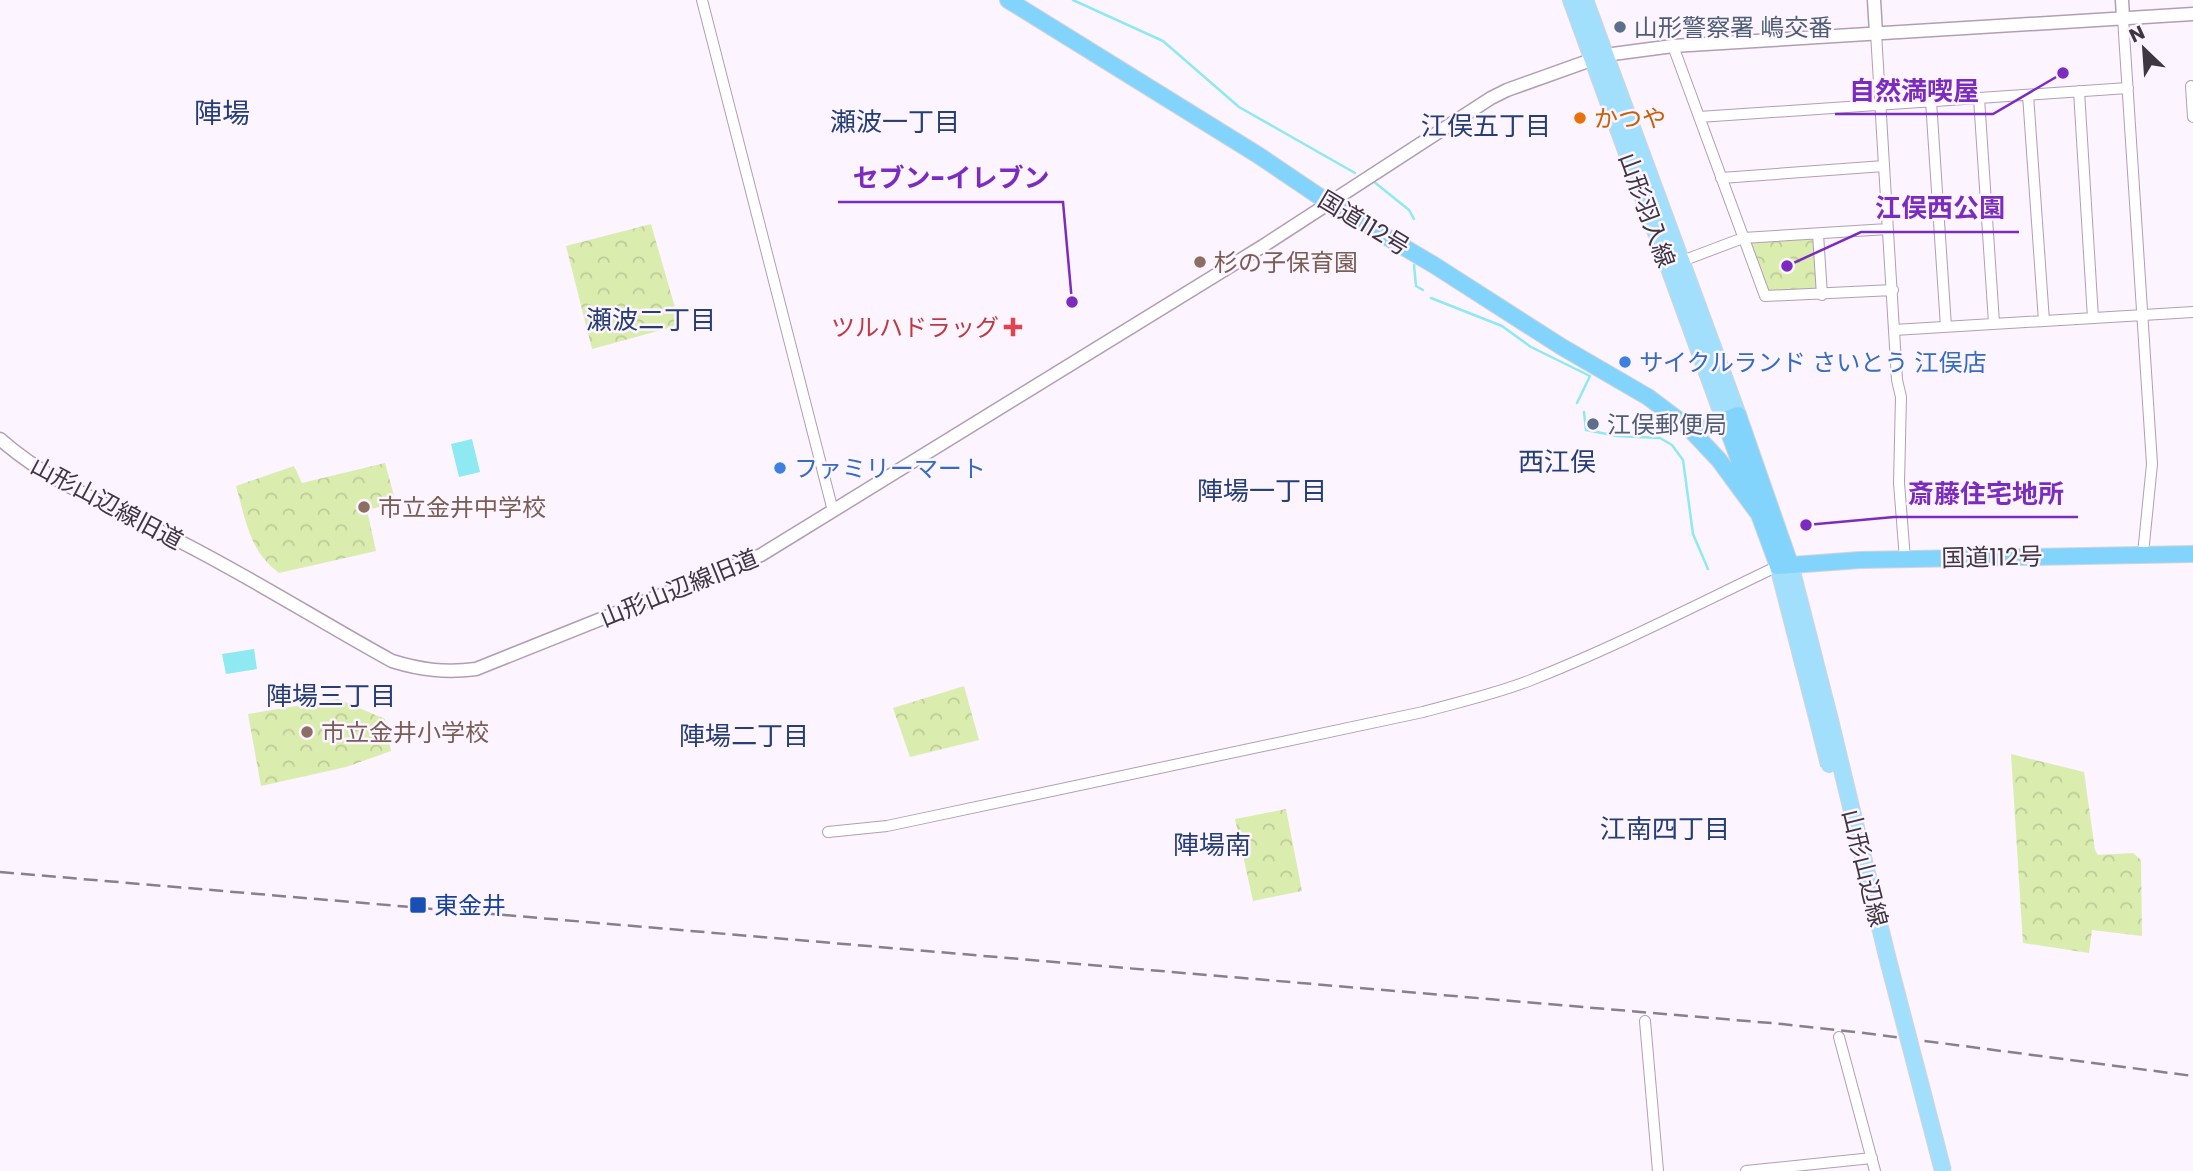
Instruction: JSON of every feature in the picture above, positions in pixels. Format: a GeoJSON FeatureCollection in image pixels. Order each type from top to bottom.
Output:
{"type":"FeatureCollection","features":[{"type":"Feature","properties":{"kind":"highway","name":"国道112号"},"geometry":{"type":"LineString","coordinates":[[1008,0],[1258,155],[1329,204],[1434,265],[1562,347],[1648,397],[1688,427],[1719,460],[1758,513]]}},
{"type":"Feature","properties":{"kind":"highway"},"geometry":{"type":"LineString","coordinates":[[1688,427],[1704,428],[1731,417]]}},
{"type":"Feature","properties":{"kind":"highway"},"geometry":{"type":"LineString","coordinates":[[1731,417],[1758,513],[1784,565]]}},
{"type":"Feature","properties":{"kind":"highway"},"geometry":{"type":"LineString","coordinates":[[1731,417],[1784,565]]}},
{"type":"Feature","properties":{"kind":"highway","name":"国道112号"},"geometry":{"type":"LineString","coordinates":[[1784,565],[1905,559],[2193,554]]}},
{"type":"Feature","properties":{"kind":"main road","name":"山形羽入線"},"geometry":{"type":"LineString","coordinates":[[1570,0],[1599,58],[1682,261],[1731,417]]}},
{"type":"Feature","properties":{"kind":"main road","name":"山形羽入線"},"geometry":{"type":"LineString","coordinates":[[1585,0],[1599,58],[1731,417]]}},
{"type":"Feature","properties":{"kind":"main road","name":"山形山辺線"},"geometry":{"type":"LineString","coordinates":[[1784,565],[1934,1171]]}},
{"type":"Feature","properties":{"kind":"main road","name":"山形山辺線"},"geometry":{"type":"LineString","coordinates":[[1824,722],[1943,1171]]}},
{"type":"Feature","properties":{"kind":"street"},"geometry":{"type":"LineString","coordinates":[[702,0],[833,511]]}},
{"type":"Feature","properties":{"kind":"street"},"geometry":{"type":"LineString","coordinates":[[1874,0],[1893,290],[1896,380],[1901,397],[1899,482],[1905,559]]}},
{"type":"Feature","properties":{"kind":"street"},"geometry":{"type":"LineString","coordinates":[[2122,0],[2152,464],[2143,554]]}},
{"type":"Feature","properties":{"kind":"street","name":"山形山辺線旧道"},"geometry":{"type":"LineString","coordinates":[[0,439],[53,479],[180,541],[392,661],[430,670],[476,669],[761,555],[1157,312],[1507,90],[1599,58],[1673,46],[2193,14]]}},
{"type":"Feature","properties":{"kind":"street"},"geometry":{"type":"LineString","coordinates":[[1673,46],[1765,296],[1893,290]]}},
{"type":"Feature","properties":{"kind":"street"},"geometry":{"type":"LineString","coordinates":[[2191,86],[2193,117]]}},
{"type":"Feature","properties":{"kind":"street"},"geometry":{"type":"LineString","coordinates":[[1699,117],[1880,103],[2128,89]]}},
{"type":"Feature","properties":{"kind":"street"},"geometry":{"type":"LineString","coordinates":[[2079,91],[2093,318]]}},
{"type":"Feature","properties":{"kind":"street"},"geometry":{"type":"LineString","coordinates":[[2028,95],[2044,321]]}},
{"type":"Feature","properties":{"kind":"street"},"geometry":{"type":"LineString","coordinates":[[1979,98],[1994,323]]}},
{"type":"Feature","properties":{"kind":"street"},"geometry":{"type":"LineString","coordinates":[[1931,102],[1947,327]]}},
{"type":"Feature","properties":{"kind":"street"},"geometry":{"type":"LineString","coordinates":[[1721,178],[1884,166]]}},
{"type":"Feature","properties":{"kind":"street"},"geometry":{"type":"LineString","coordinates":[[1682,261],[1743,238],[1888,229]]}},
{"type":"Feature","properties":{"kind":"street"},"geometry":{"type":"LineString","coordinates":[[1818,234],[1822,295]]}},
{"type":"Feature","properties":{"kind":"street"},"geometry":{"type":"LineString","coordinates":[[1894,330],[2193,312]]}},
{"type":"Feature","properties":{"kind":"street"},"geometry":{"type":"LineString","coordinates":[[828,832],[887,827],[1449,705],[1530,681],[1784,565]]}},
{"type":"Feature","properties":{"kind":"street"},"geometry":{"type":"LineString","coordinates":[[1645,1021],[1658,1171]]}},
{"type":"Feature","properties":{"kind":"street"},"geometry":{"type":"LineString","coordinates":[[1839,1037],[1875,1171]]}},
{"type":"Feature","properties":{"kind":"street"},"geometry":{"type":"LineString","coordinates":[[1746,1171],[1872,1158]]}},
{"type":"Feature","properties":{"kind":"green space"},"geometry":{"type":"Polygon","coordinates":[[[651,224],[680,325],[592,349],[566,246],[651,224]]]}},
{"type":"Feature","properties":{"kind":"green space"},"geometry":{"type":"Polygon","coordinates":[[[1818,234],[1822,295],[1765,296],[1743,238],[1818,234]]]}},
{"type":"Feature","properties":{"kind":"green space"},"geometry":{"type":"Polygon","coordinates":[[[385,463],[396,503],[367,510],[376,551],[279,573],[261,555],[246,523],[236,486],[294,466],[302,483],[385,463]]]}},
{"type":"Feature","properties":{"kind":"green space"},"geometry":{"type":"Polygon","coordinates":[[[964,686],[979,740],[910,757],[893,708],[964,686]]]}},
{"type":"Feature","properties":{"kind":"green space"},"geometry":{"type":"Polygon","coordinates":[[[338,699],[385,719],[391,751],[346,767],[261,786],[248,714],[338,699]]]}},
{"type":"Feature","properties":{"kind":"green space"},"geometry":{"type":"Polygon","coordinates":[[[2011,754],[2084,772],[2095,850],[2098,855],[2133,853],[2141,860],[2142,936],[2092,930],[2089,953],[2023,943],[2011,754]]]}},
{"type":"Feature","properties":{"kind":"green space"},"geometry":{"type":"Polygon","coordinates":[[[1286,809],[1302,891],[1253,901],[1235,819],[1286,809]]]}},
{"type":"Feature","properties":{"kind":"water"},"geometry":{"type":"Polygon","coordinates":[[[472,439],[480,472],[459,477],[451,444],[472,439]]]}},
{"type":"Feature","properties":{"kind":"water"},"geometry":{"type":"Polygon","coordinates":[[[254,649],[257,669],[226,674],[222,654],[254,649]]]}},
{"type":"Feature","properties":{"kind":"waterway"},"geometry":{"type":"LineString","coordinates":[[1073,0],[1163,41],[1239,107],[1355,173]]}},
{"type":"Feature","properties":{"kind":"waterway"},"geometry":{"type":"LineString","coordinates":[[1373,181],[1409,210],[1414,219]]}},
{"type":"Feature","properties":{"kind":"waterway"},"geometry":{"type":"LineString","coordinates":[[1414,265],[1416,286],[1423,290]]}},
{"type":"Feature","properties":{"kind":"waterway"},"geometry":{"type":"LineString","coordinates":[[1431,298],[1502,326],[1531,347],[1590,376],[1577,403]]}},
{"type":"Feature","properties":{"kind":"waterway"},"geometry":{"type":"LineString","coordinates":[[1584,412],[1586,430],[1617,436],[1660,438],[1672,445],[1683,460],[1693,534],[1708,569]]}},
{"type":"Feature","properties":{"kind":"railway"},"geometry":{"type":"LineString","coordinates":[[0,872],[1782,1024],[2193,1076]]}},
{"type":"Feature","properties":{"kind":"place","name":"山形警察署 嶋交番"},"geometry":{"type":"Point","coordinates":[1620,27]}},
{"type":"Feature","properties":{"kind":"place","name":"自然満喫屋"},"geometry":{"type":"Point","coordinates":[2063,73]}},
{"type":"Feature","properties":{"kind":"place","name":"かつや"},"geometry":{"type":"Point","coordinates":[1580,118]}},
{"type":"Feature","properties":{"kind":"place","name":"杉の子保育園"},"geometry":{"type":"Point","coordinates":[1200,262]}},
{"type":"Feature","properties":{"kind":"place","name":"江俣西公園"},"geometry":{"type":"Point","coordinates":[1787,266]}},
{"type":"Feature","properties":{"kind":"place","name":"セブン-イレブン"},"geometry":{"type":"Point","coordinates":[1072,302]}},
{"type":"Feature","properties":{"kind":"place","name":"ツルハドラッグ"},"geometry":{"type":"Point","coordinates":[1013,327]}},
{"type":"Feature","properties":{"kind":"place","name":"サイクルランド さいとう 江俣店"},"geometry":{"type":"Point","coordinates":[1625,362]}},
{"type":"Feature","properties":{"kind":"place","name":"江俣郵便局"},"geometry":{"type":"Point","coordinates":[1593,424]}},
{"type":"Feature","properties":{"kind":"place","name":"ファミリーマート"},"geometry":{"type":"Point","coordinates":[780,468]}},
{"type":"Feature","properties":{"kind":"place","name":"市立金井中学校"},"geometry":{"type":"Point","coordinates":[364,507]}},
{"type":"Feature","properties":{"kind":"place","name":"斎藤住宅地所"},"geometry":{"type":"Point","coordinates":[1806,525]}},
{"type":"Feature","properties":{"kind":"place","name":"市立金井小学校"},"geometry":{"type":"Point","coordinates":[307,732]}},
{"type":"Feature","properties":{"kind":"place","name":"東金井"},"geometry":{"type":"Point","coordinates":[418,905]}},
{"type":"Feature","properties":{"kind":"district","name":"陣場"},"geometry":{"type":"Point","coordinates":[222,113]}},
{"type":"Feature","properties":{"kind":"district","name":"瀬波一丁目"},"geometry":{"type":"Point","coordinates":[895,122]}},
{"type":"Feature","properties":{"kind":"district","name":"江俣五丁目"},"geometry":{"type":"Point","coordinates":[1486,126]}},
{"type":"Feature","properties":{"kind":"district","name":"瀬波二丁目"},"geometry":{"type":"Point","coordinates":[651,320]}},
{"type":"Feature","properties":{"kind":"district","name":"西江俣"},"geometry":{"type":"Point","coordinates":[1557,462]}},
{"type":"Feature","properties":{"kind":"district","name":"陣場一丁目"},"geometry":{"type":"Point","coordinates":[1262,491]}},
{"type":"Feature","properties":{"kind":"district","name":"陣場三丁目"},"geometry":{"type":"Point","coordinates":[331,696]}},
{"type":"Feature","properties":{"kind":"district","name":"陣場二丁目"},"geometry":{"type":"Point","coordinates":[744,736]}},
{"type":"Feature","properties":{"kind":"district","name":"江南四丁目"},"geometry":{"type":"Point","coordinates":[1665,829]}},
{"type":"Feature","properties":{"kind":"district","name":"陣場南"},"geometry":{"type":"Point","coordinates":[1212,845]}}]}
